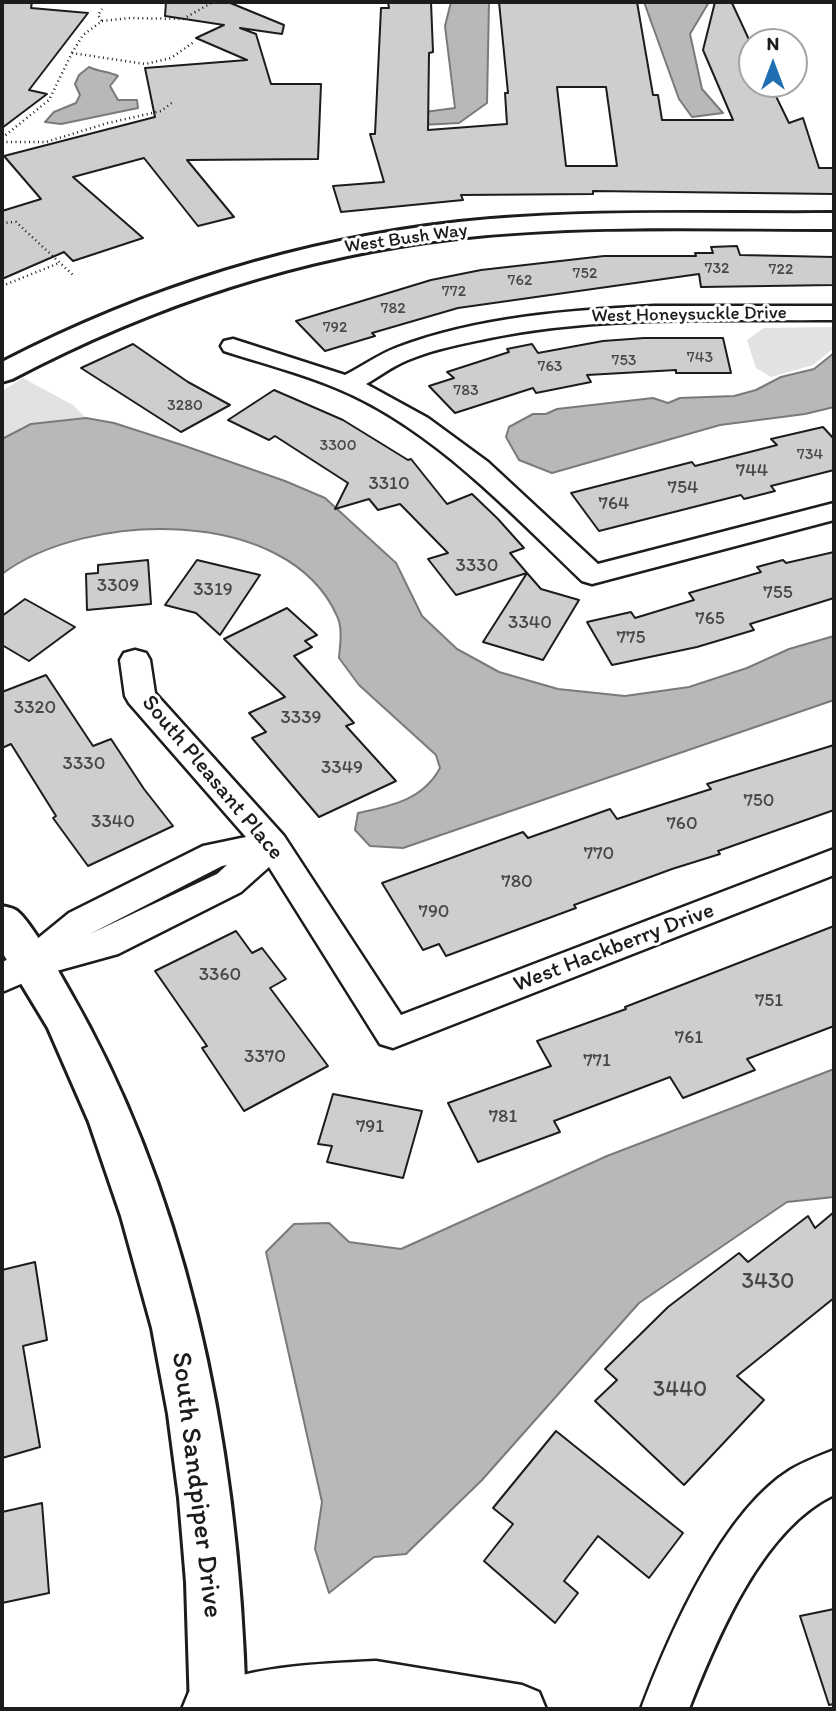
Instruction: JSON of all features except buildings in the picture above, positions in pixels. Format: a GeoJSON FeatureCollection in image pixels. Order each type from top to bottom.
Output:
{"type":"FeatureCollection","features":[{"type":"Feature","properties":{"kind":"street","name":"West Bush Way"},"geometry":{"type":"LineString","coordinates":[[2,373],[93,327],[172,295],[292,260],[366,244],[458,230],[530,225],[834,221]]}},
{"type":"Feature","properties":{"kind":"street","name":"West Honeysuckle Drive"},"geometry":{"type":"LineString","coordinates":[[346,383],[361,378],[389,360],[410,353],[474,334],[520,325],[626,313],[834,313]]}},
{"type":"Feature","properties":{"kind":"street"},"geometry":{"type":"LineString","coordinates":[[233,346],[346,383],[419,423],[479,468],[592,575],[834,511]]}},
{"type":"Feature","properties":{"kind":"street","name":"South Pleasant Place"},"geometry":{"type":"LineString","coordinates":[[135,660],[140,696],[272,845],[393,1033]]}},
{"type":"Feature","properties":{"kind":"street"},"geometry":{"type":"LineString","coordinates":[[18,970],[106,944],[229,883],[272,845]]}},
{"type":"Feature","properties":{"kind":"street","name":"West Hackberry Drive"},"geometry":{"type":"LineString","coordinates":[[393,1033],[834,862]]}},
{"type":"Feature","properties":{"kind":"street","name":"South Sandpiper Drive"},"geometry":{"type":"LineString","coordinates":[[2,921],[18,970],[50,990],[95,1081],[119,1138],[159,1261],[186,1372],[196,1434],[212,1582],[216,1709]]}},
{"type":"Feature","properties":{"kind":"street"},"geometry":{"type":"LineString","coordinates":[[665,1709],[691,1644],[720,1586],[776,1510],[818,1477],[834,1472]]}},
{"type":"Feature","properties":{"kind":"street"},"geometry":{"type":"LineString","coordinates":[[216,1709],[285,1689],[376,1685],[411,1700],[522,1709]]}},
{"type":"Feature","properties":{"kind":"path"},"geometry":{"type":"LineString","coordinates":[[2,140],[49,100],[83,35],[103,21],[133,18],[184,21],[198,15],[213,2]]}},
{"type":"Feature","properties":{"kind":"path"},"geometry":{"type":"LineString","coordinates":[[103,9],[97,15],[103,21]]}},
{"type":"Feature","properties":{"kind":"path"},"geometry":{"type":"LineString","coordinates":[[72,53],[97,55],[130,65],[148,64],[178,55],[194,41]]}},
{"type":"Feature","properties":{"kind":"path"},"geometry":{"type":"LineString","coordinates":[[2,140],[34,144],[46,142],[108,123],[161,111],[173,102]]}},
{"type":"Feature","properties":{"kind":"path"},"geometry":{"type":"LineString","coordinates":[[2,222],[16,222],[73,275]]}},
{"type":"Feature","properties":{"kind":"path"},"geometry":{"type":"LineString","coordinates":[[2,286],[60,262]]}},
{"type":"Feature","properties":{"kind":"shaded area"},"geometry":{"type":"Polygon","coordinates":[[[451,2],[489,2],[487,103],[459,123],[384,127],[387,117],[455,108],[445,26],[451,2]]]}},
{"type":"Feature","properties":{"kind":"shaded area"},"geometry":{"type":"Polygon","coordinates":[[[644,2],[709,2],[690,34],[702,89],[723,113],[692,117],[679,99],[644,2]]]}},
{"type":"Feature","properties":{"kind":"shaded area"},"geometry":{"type":"Polygon","coordinates":[[[89,67],[118,76],[110,86],[118,100],[137,100],[138,108],[61,124],[45,122],[54,112],[76,103],[80,95],[75,84],[79,75],[89,67]]]}},
{"type":"Feature","properties":{"kind":"shaded area"},"geometry":{"type":"Polygon","coordinates":[[[834,327],[834,348],[813,365],[771,377],[756,368],[747,340],[764,328],[834,327]]]}},
{"type":"Feature","properties":{"kind":"shaded area"},"geometry":{"type":"Polygon","coordinates":[[[834,353],[834,407],[805,414],[720,425],[552,473],[519,460],[506,437],[509,427],[533,414],[546,414],[557,409],[653,398],[668,403],[680,398],[734,396],[756,390],[781,377],[814,369],[834,353]]]}},
{"type":"Feature","properties":{"kind":"shaded area"},"geometry":{"type":"Polygon","coordinates":[[[23,378],[73,405],[86,418],[31,424],[2,439],[2,391],[23,378]]]}},
{"type":"Feature","properties":{"kind":"shaded area"},"geometry":{"type":"Polygon","coordinates":[[[86,418],[114,423],[182,445],[325,498],[396,563],[422,616],[457,649],[499,672],[558,689],[625,696],[689,687],[747,668],[789,649],[834,636],[834,700],[403,848],[370,846],[355,830],[358,813],[405,800],[425,788],[440,768],[436,755],[359,685],[339,658],[339,621],[312,580],[276,554],[232,537],[183,530],[132,530],[83,538],[39,553],[2,574],[2,439],[31,424],[86,418]]]}},
{"type":"Feature","properties":{"kind":"shaded area"},"geometry":{"type":"Polygon","coordinates":[[[834,1069],[834,1197],[787,1202],[639,1303],[482,1480],[406,1554],[374,1557],[329,1593],[315,1549],[322,1502],[266,1252],[294,1224],[329,1223],[349,1242],[401,1249],[607,1156],[834,1069]]]}}]}
